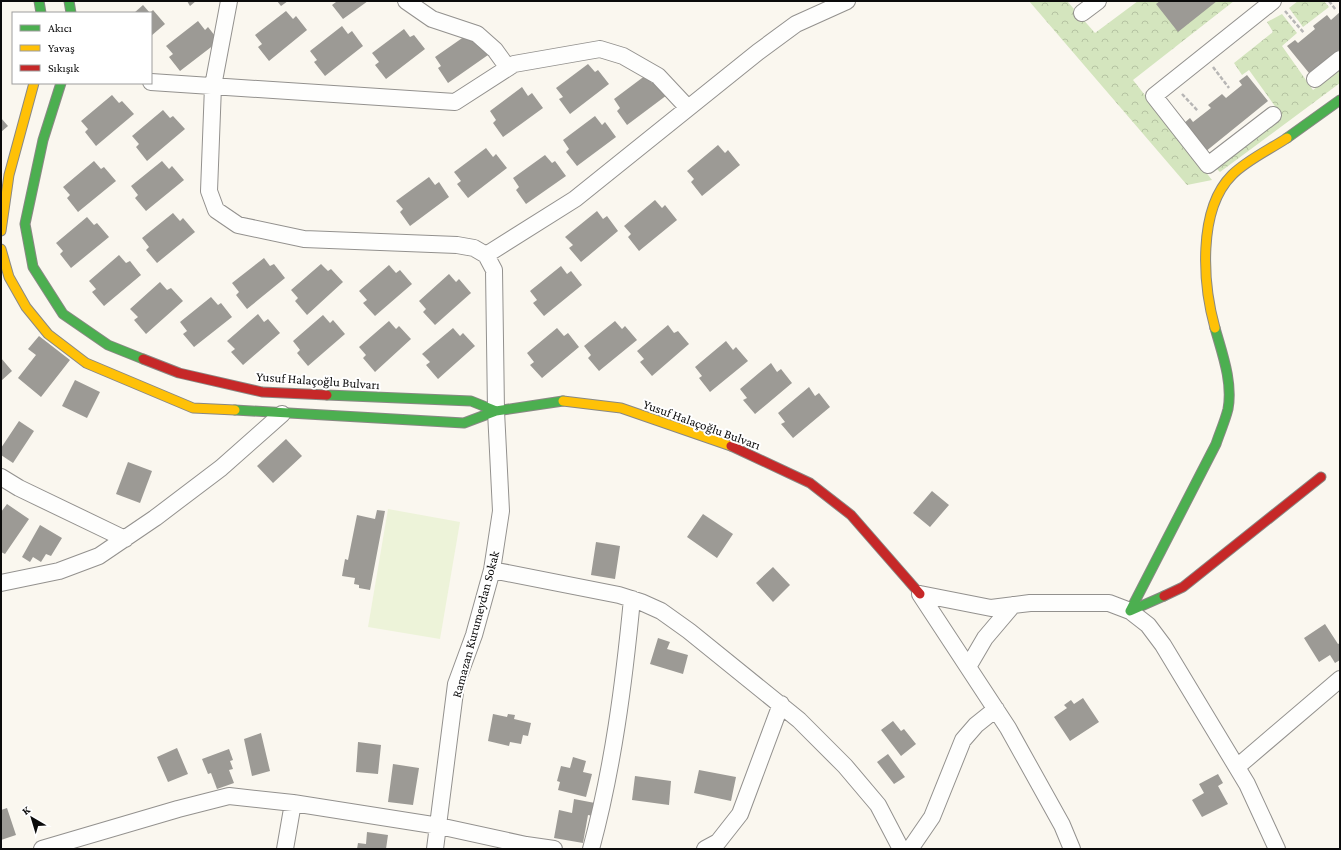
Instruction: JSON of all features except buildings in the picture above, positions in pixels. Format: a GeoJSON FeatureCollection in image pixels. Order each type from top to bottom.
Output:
{"type":"FeatureCollection","features":[{"type":"Feature","properties":{"kind":"street"},"geometry":{"type":"LineString","coordinates":[[39,1],[42,12]]}},
{"type":"Feature","properties":{"kind":"street"},"geometry":{"type":"LineString","coordinates":[[69,1],[71,12]]}},
{"type":"Feature","properties":{"kind":"street"},"geometry":{"type":"LineString","coordinates":[[229,1],[213,86],[209,191],[216,210],[238,225],[304,239],[457,245],[474,248],[486,255],[575,199],[758,52],[796,24],[847,1]]}},
{"type":"Feature","properties":{"kind":"street"},"geometry":{"type":"LineString","coordinates":[[406,1],[432,19],[477,34],[495,50],[508,68]]}},
{"type":"Feature","properties":{"kind":"street"},"geometry":{"type":"LineString","coordinates":[[1082,13],[1098,1]]}},
{"type":"Feature","properties":{"kind":"street"},"geometry":{"type":"LineString","coordinates":[[1273,115],[1208,165],[1154,96],[1204,56],[1277,4]]}},
{"type":"Feature","properties":{"kind":"street"},"geometry":{"type":"LineString","coordinates":[[152,82],[455,102],[514,64],[600,50],[623,56],[658,76],[688,108]]}},
{"type":"Feature","properties":{"kind":"street"},"geometry":{"type":"LineString","coordinates":[[1315,79],[1340,59]]}},
{"type":"Feature","properties":{"kind":"street"},"geometry":{"type":"LineString","coordinates":[[1,231],[6,166],[34,84]]}},
{"type":"Feature","properties":{"kind":"street","name":"Yusuf Halaçoğlu Bulvarı"},"geometry":{"type":"LineString","coordinates":[[61,84],[43,140],[25,224],[33,267],[63,314],[108,346],[179,373],[255,390],[471,401],[496,411]]}},
{"type":"Feature","properties":{"kind":"street"},"geometry":{"type":"LineString","coordinates":[[1130,611],[1216,444],[1225,419],[1229,398],[1225,361],[1207,291],[1207,246],[1214,204],[1219,192],[1230,176],[1304,127],[1340,100]]}},
{"type":"Feature","properties":{"kind":"street","name":"Yusuf Halaçoğlu Bulvarı"},"geometry":{"type":"LineString","coordinates":[[1,249],[9,277],[26,307],[48,334],[86,363],[193,408],[464,423],[496,411],[559,401],[621,408],[736,448],[810,483],[851,515],[920,594]]}},
{"type":"Feature","properties":{"kind":"street","name":"Ramazan Kurumeydan Sokak"},"geometry":{"type":"LineString","coordinates":[[435,849],[456,684],[474,635],[492,570],[501,511],[496,411],[494,270],[486,255]]}},
{"type":"Feature","properties":{"kind":"street"},"geometry":{"type":"LineString","coordinates":[[1,583],[59,571],[99,556],[125,539],[221,468],[282,414]]}},
{"type":"Feature","properties":{"kind":"street"},"geometry":{"type":"LineString","coordinates":[[1,477],[19,488],[125,539]]}},
{"type":"Feature","properties":{"kind":"street"},"geometry":{"type":"LineString","coordinates":[[1130,611],[1183,587],[1322,477]]}},
{"type":"Feature","properties":{"kind":"street"},"geometry":{"type":"LineString","coordinates":[[492,570],[632,599],[661,611],[689,631],[799,720],[845,766],[878,805],[901,849]]}},
{"type":"Feature","properties":{"kind":"street"},"geometry":{"type":"LineString","coordinates":[[920,594],[991,608],[1030,603],[1109,603],[1130,611],[1148,625],[1163,645],[1247,784],[1277,849]]}},
{"type":"Feature","properties":{"kind":"street"},"geometry":{"type":"LineString","coordinates":[[920,594],[996,709],[1062,825],[1072,849]]}},
{"type":"Feature","properties":{"kind":"street"},"geometry":{"type":"LineString","coordinates":[[591,849],[602,807],[625,672],[632,599]]}},
{"type":"Feature","properties":{"kind":"street"},"geometry":{"type":"LineString","coordinates":[[968,667],[985,638],[1012,605]]}},
{"type":"Feature","properties":{"kind":"street"},"geometry":{"type":"LineString","coordinates":[[1237,768],[1340,679]]}},
{"type":"Feature","properties":{"kind":"street"},"geometry":{"type":"LineString","coordinates":[[705,849],[718,842],[740,814],[781,704]]}},
{"type":"Feature","properties":{"kind":"street"},"geometry":{"type":"LineString","coordinates":[[910,849],[932,817],[963,740],[976,726],[996,709]]}},
{"type":"Feature","properties":{"kind":"street"},"geometry":{"type":"LineString","coordinates":[[42,849],[178,808],[229,796],[293,803],[439,826],[526,845],[554,849]]}},
{"type":"Feature","properties":{"kind":"street"},"geometry":{"type":"LineString","coordinates":[[285,849],[293,803]]}},
{"type":"Feature","properties":{"kind":"path"},"geometry":{"type":"LineString","coordinates":[[1329,1],[1336,10]]}},
{"type":"Feature","properties":{"kind":"path"},"geometry":{"type":"LineString","coordinates":[[1277,4],[1304,33]]}},
{"type":"Feature","properties":{"kind":"path"},"geometry":{"type":"LineString","coordinates":[[1204,56],[1229,88]]}},
{"type":"Feature","properties":{"kind":"path"},"geometry":{"type":"LineString","coordinates":[[1172,81],[1198,111]]}},
{"type":"Feature","properties":{"kind":"green space"},"geometry":{"type":"Polygon","coordinates":[[[1029,1],[1067,1],[1095,33],[1138,1],[1234,1],[1133,80],[1212,180],[1187,185],[1029,1]]]}},
{"type":"Feature","properties":{"kind":"green space"},"geometry":{"type":"Polygon","coordinates":[[[1298,1],[1324,1],[1329,7],[1303,27],[1289,8],[1298,1]]]}},
{"type":"Feature","properties":{"kind":"green space"},"geometry":{"type":"Polygon","coordinates":[[[1282,14],[1297,33],[1282,46],[1313,90],[1340,70],[1340,83],[1220,172],[1215,167],[1282,116],[1249,70],[1242,75],[1234,63],[1273,32],[1267,22],[1282,14]]]}},
{"type":"Feature","properties":{"kind":"green space"},"geometry":{"type":"Polygon","coordinates":[[[388,509],[460,522],[440,639],[368,627],[388,509]]]}},
{"type":"Feature","properties":{"kind":"traffic: fast"},"geometry":{"type":"LineString","coordinates":[[39,1],[41,12]]}},
{"type":"Feature","properties":{"kind":"traffic: fast"},"geometry":{"type":"LineString","coordinates":[[69,1],[71,12]]}},
{"type":"Feature","properties":{"kind":"traffic: fast"},"geometry":{"type":"LineString","coordinates":[[61,84],[43,140],[25,224],[33,267],[63,314],[108,345],[143,359]]}},
{"type":"Feature","properties":{"kind":"traffic: fast"},"geometry":{"type":"LineString","coordinates":[[1287,138],[1340,100]]}},
{"type":"Feature","properties":{"kind":"traffic: fast"},"geometry":{"type":"LineString","coordinates":[[1164,596],[1130,611],[1216,444],[1227,413],[1229,399],[1228,378],[1224,357],[1215,328]]}},
{"type":"Feature","properties":{"kind":"traffic: fast"},"geometry":{"type":"LineString","coordinates":[[327,395],[471,401],[496,411]]}},
{"type":"Feature","properties":{"kind":"traffic: fast"},"geometry":{"type":"LineString","coordinates":[[235,410],[464,423],[496,411],[563,401]]}},
{"type":"Feature","properties":{"kind":"traffic: slow"},"geometry":{"type":"LineString","coordinates":[[1,231],[9,175],[34,84]]}},
{"type":"Feature","properties":{"kind":"traffic: slow"},"geometry":{"type":"LineString","coordinates":[[1215,328],[1211,311],[1206,270],[1208,227],[1213,208],[1221,190],[1232,175],[1251,160],[1287,138]]}},
{"type":"Feature","properties":{"kind":"traffic: slow"},"geometry":{"type":"LineString","coordinates":[[1,249],[9,277],[26,307],[48,334],[86,363],[193,408],[235,410]]}},
{"type":"Feature","properties":{"kind":"traffic: slow"},"geometry":{"type":"LineString","coordinates":[[563,401],[621,408],[731,446]]}},
{"type":"Feature","properties":{"kind":"traffic: jam"},"geometry":{"type":"LineString","coordinates":[[143,359],[179,373],[262,392],[327,395]]}},
{"type":"Feature","properties":{"kind":"traffic: jam"},"geometry":{"type":"LineString","coordinates":[[731,446],[810,483],[851,515],[920,594]]}},
{"type":"Feature","properties":{"kind":"traffic: jam"},"geometry":{"type":"LineString","coordinates":[[1164,596],[1183,587],[1321,477]]}}]}
